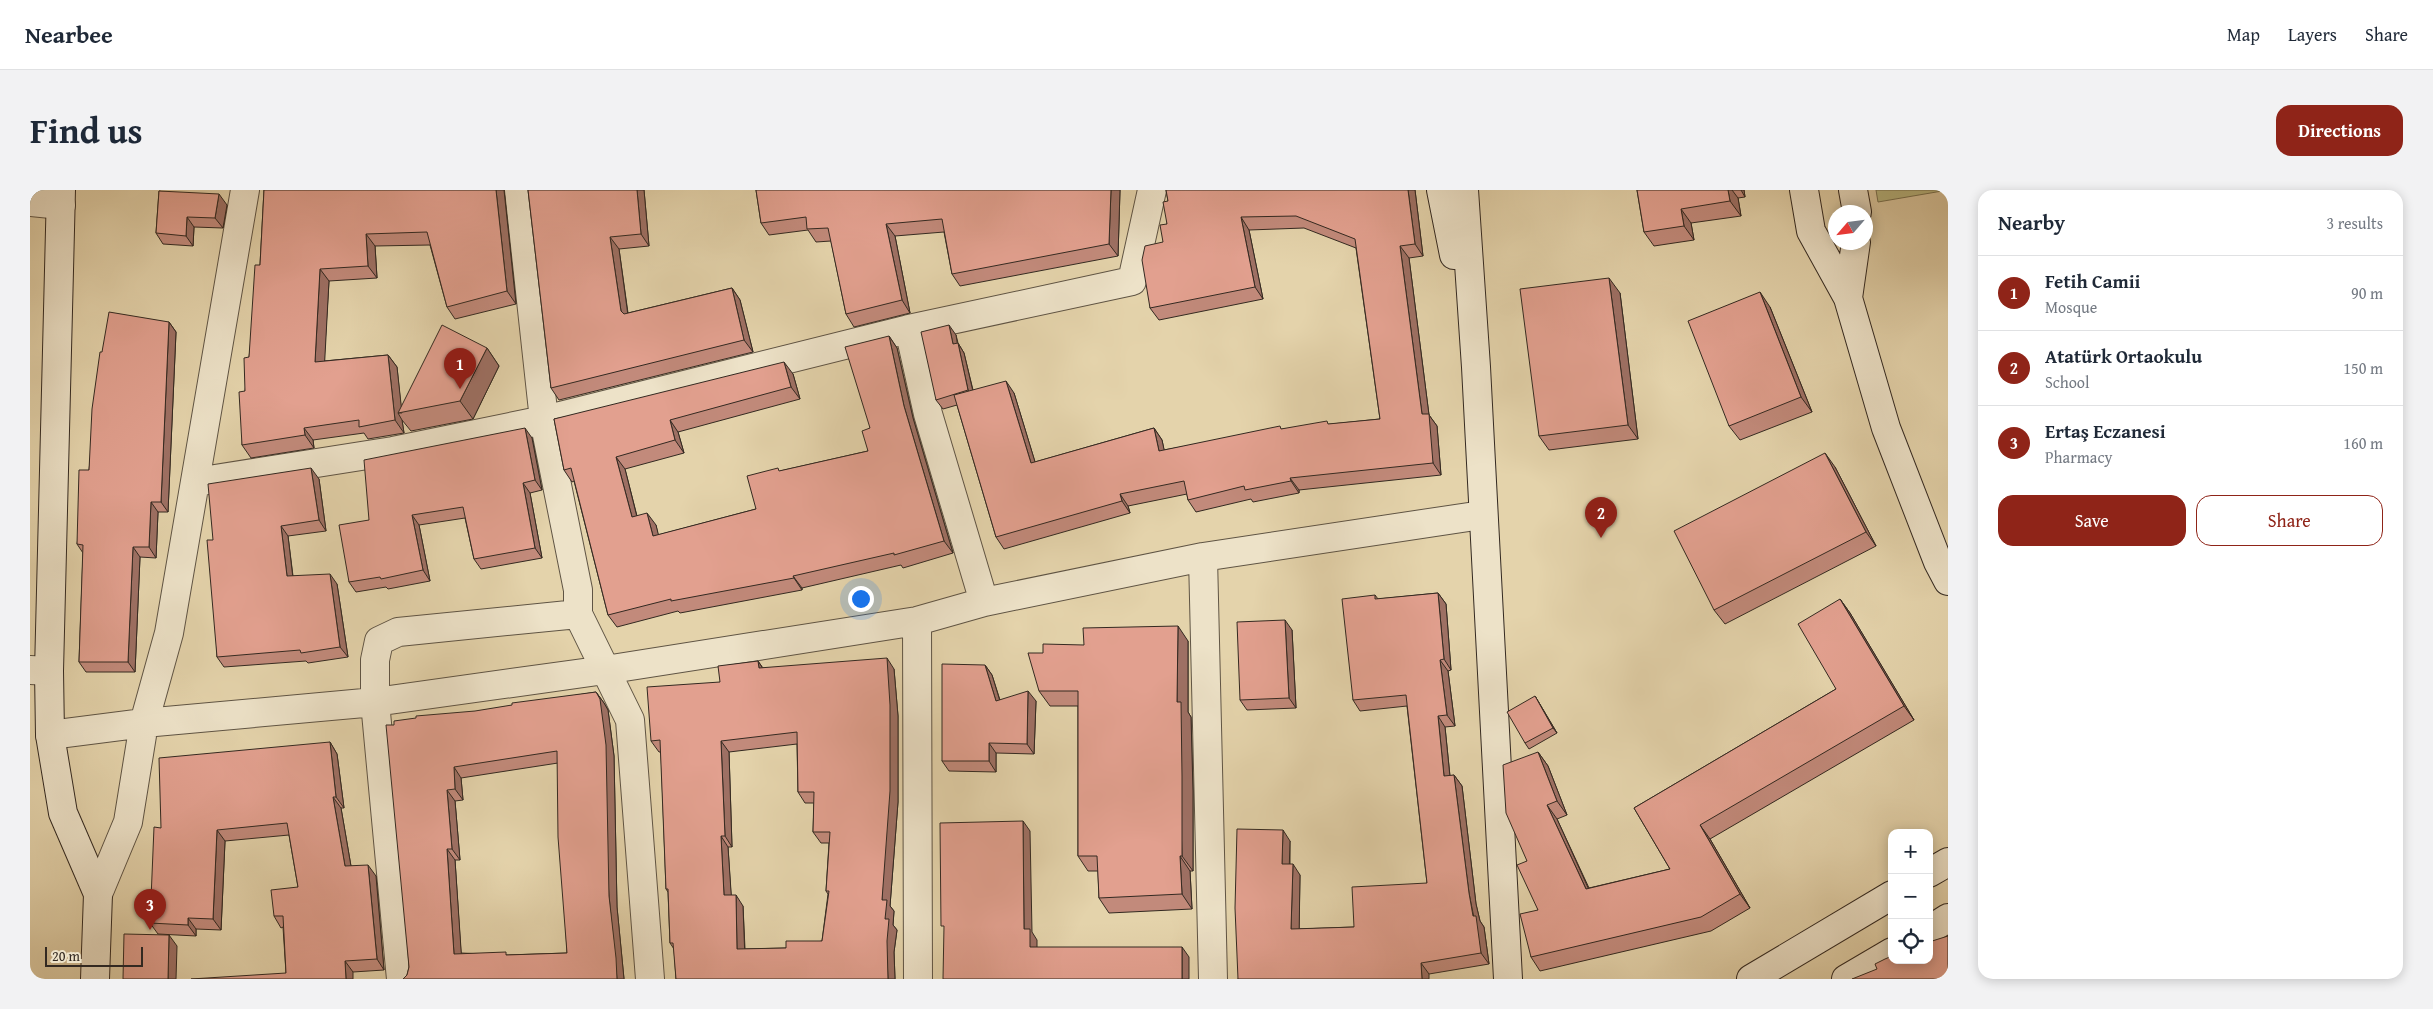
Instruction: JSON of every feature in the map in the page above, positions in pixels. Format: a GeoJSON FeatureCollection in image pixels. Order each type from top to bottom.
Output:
{"type":"FeatureCollection","features":[{"type":"Feature","properties":{"kind":"street"},"geometry":{"type":"LineString","coordinates":[[95,979],[98,894],[128,822],[144,723],[169,633],[245,190]]}},
{"type":"Feature","properties":{"kind":"street"},"geometry":{"type":"LineString","coordinates":[[519,190],[544,420],[578,590],[578,614],[630,720],[650,979]]}},
{"type":"Feature","properties":{"kind":"street"},"geometry":{"type":"LineString","coordinates":[[196,482],[393,451],[544,420],[909,329],[1132,281],[1152,190]]}},
{"type":"Feature","properties":{"kind":"street"},"geometry":{"type":"LineString","coordinates":[[1441,190],[1476,367]]}},
{"type":"Feature","properties":{"kind":"street"},"geometry":{"type":"LineString","coordinates":[[1464,190],[1476,367],[1482,515],[1508,979]]}},
{"type":"Feature","properties":{"kind":"street"},"geometry":{"type":"LineString","coordinates":[[1804,190],[1811,231],[1848,298],[1886,428],[1938,562],[1948,581]]}},
{"type":"Feature","properties":{"kind":"street"},"geometry":{"type":"LineString","coordinates":[[1853,190],[1856,205]]}},
{"type":"Feature","properties":{"kind":"street"},"geometry":{"type":"LineString","coordinates":[[30,202],[61,197],[40,671],[63,813],[98,894]]}},
{"type":"Feature","properties":{"kind":"street"},"geometry":{"type":"LineString","coordinates":[[1848,298],[1855,250]]}},
{"type":"Feature","properties":{"kind":"street"},"geometry":{"type":"LineString","coordinates":[[909,329],[928,414],[984,602]]}},
{"type":"Feature","properties":{"kind":"street"},"geometry":{"type":"LineString","coordinates":[[50,734],[144,723],[375,702],[606,670],[917,621],[984,602],[1203,557],[1482,515]]}},
{"type":"Feature","properties":{"kind":"street"},"geometry":{"type":"LineString","coordinates":[[1203,557],[1213,979]]}},
{"type":"Feature","properties":{"kind":"street"},"geometry":{"type":"LineString","coordinates":[[401,979],[375,702],[375,660],[379,641],[398,632],[578,614]]}},
{"type":"Feature","properties":{"kind":"street"},"geometry":{"type":"LineString","coordinates":[[917,621],[918,979]]}},
{"type":"Feature","properties":{"kind":"street"},"geometry":{"type":"LineString","coordinates":[[1933,871],[1948,862]]}},
{"type":"Feature","properties":{"kind":"street"},"geometry":{"type":"LineString","coordinates":[[1751,979],[1888,897]]}},
{"type":"Feature","properties":{"kind":"street"},"geometry":{"type":"LineString","coordinates":[[1933,927],[1948,918]]}},
{"type":"Feature","properties":{"kind":"street"},"geometry":{"type":"LineString","coordinates":[[1846,979],[1888,954]]}},
{"type":"Feature","properties":{"kind":"green space"},"geometry":{"type":"Polygon","coordinates":[[[1876,190],[1948,190],[1878,202],[1876,190]]]}},
{"type":"Feature","properties":{"kind":"building"},"geometry":{"type":"Polygon","coordinates":[[[264,190],[496,190],[507,291],[447,307],[427,232],[366,234],[368,266],[320,269],[315,362],[388,355],[395,420],[359,427],[359,420],[304,428],[305,435],[242,445],[239,392],[245,391],[244,358],[249,357],[255,265],[260,265],[264,190]]]}},
{"type":"Feature","properties":{"kind":"building"},"geometry":{"type":"Polygon","coordinates":[[[528,190],[637,190],[641,234],[610,237],[621,311],[624,314],[732,288],[744,340],[551,388],[528,190]]]}},
{"type":"Feature","properties":{"kind":"building"},"geometry":{"type":"Polygon","coordinates":[[[756,190],[1111,190],[1109,244],[952,274],[942,219],[886,224],[902,300],[846,314],[828,228],[807,229],[806,217],[761,223],[756,190]]]}},
{"type":"Feature","properties":{"kind":"building"},"geometry":{"type":"Polygon","coordinates":[[[1166,190],[1408,190],[1415,244],[1400,246],[1422,414],[1429,414],[1433,463],[1290,478],[1291,481],[1245,490],[1244,486],[1188,500],[1184,481],[1120,494],[1122,501],[996,537],[954,395],[1006,381],[1031,463],[1154,428],[1159,451],[1280,426],[1281,429],[1327,421],[1328,424],[1380,419],[1355,239],[1296,216],[1241,217],[1255,287],[1150,308],[1142,260],[1145,246],[1163,242],[1160,225],[1167,224],[1163,202],[1168,201],[1166,190]]]}},
{"type":"Feature","properties":{"kind":"building"},"geometry":{"type":"Polygon","coordinates":[[[1637,190],[1728,190],[1730,201],[1681,209],[1684,226],[1644,232],[1637,190]]]}},
{"type":"Feature","properties":{"kind":"building"},"geometry":{"type":"Polygon","coordinates":[[[159,191],[219,194],[215,218],[187,217],[186,236],[156,233],[159,191]]]}},
{"type":"Feature","properties":{"kind":"building"},"geometry":{"type":"Polygon","coordinates":[[[1609,278],[1628,425],[1539,436],[1520,289],[1609,278]]]}},
{"type":"Feature","properties":{"kind":"building"},"geometry":{"type":"Polygon","coordinates":[[[1760,292],[1801,397],[1729,426],[1688,321],[1760,292]]]}},
{"type":"Feature","properties":{"kind":"building"},"geometry":{"type":"Polygon","coordinates":[[[109,312],[169,322],[161,502],[151,502],[149,547],[133,547],[128,662],[79,662],[83,545],[77,544],[79,470],[89,470],[92,409],[100,352],[102,352],[109,312]]]}},
{"type":"Feature","properties":{"kind":"building"},"geometry":{"type":"Polygon","coordinates":[[[442,325],[487,348],[460,401],[398,413],[442,325]]]}},
{"type":"Feature","properties":{"kind":"building"},"geometry":{"type":"Polygon","coordinates":[[[949,325],[953,344],[958,343],[968,390],[936,400],[921,332],[949,325]]]}},
{"type":"Feature","properties":{"kind":"building"},"geometry":{"type":"Polygon","coordinates":[[[889,336],[904,406],[944,541],[894,555],[894,553],[793,576],[794,578],[671,601],[671,599],[608,615],[571,468],[564,470],[554,419],[784,362],[791,387],[670,420],[675,440],[616,457],[632,517],[647,513],[653,536],[756,509],[747,476],[778,468],[779,471],[868,451],[862,431],[870,428],[845,347],[889,336]]]}},
{"type":"Feature","properties":{"kind":"building"},"geometry":{"type":"Polygon","coordinates":[[[525,428],[535,480],[523,483],[535,548],[474,559],[463,507],[412,515],[423,570],[381,579],[380,577],[349,582],[339,525],[369,520],[364,460],[525,428]]]}},
{"type":"Feature","properties":{"kind":"building"},"geometry":{"type":"Polygon","coordinates":[[[1825,453],[1866,532],[1714,610],[1674,531],[1825,453]]]}},
{"type":"Feature","properties":{"kind":"building"},"geometry":{"type":"Polygon","coordinates":[[[311,468],[319,520],[281,526],[287,576],[330,574],[340,647],[301,653],[300,650],[217,657],[207,540],[213,540],[208,484],[311,468]]]}},
{"type":"Feature","properties":{"kind":"building"},"geometry":{"type":"Polygon","coordinates":[[[1438,593],[1444,659],[1440,660],[1447,715],[1438,716],[1444,776],[1454,775],[1469,893],[1473,916],[1476,916],[1481,953],[1421,963],[1422,979],[1238,979],[1235,908],[1237,829],[1283,830],[1282,864],[1293,864],[1291,929],[1354,927],[1352,887],[1427,883],[1406,695],[1353,700],[1342,599],[1375,595],[1375,599],[1438,593]]]}},
{"type":"Feature","properties":{"kind":"building"},"geometry":{"type":"Polygon","coordinates":[[[1840,599],[1904,706],[1700,825],[1740,894],[1701,917],[1531,957],[1520,914],[1538,910],[1517,865],[1527,861],[1506,813],[1503,765],[1538,752],[1557,801],[1547,805],[1586,889],[1670,869],[1634,808],[1836,689],[1798,624],[1840,599]]]}},
{"type":"Feature","properties":{"kind":"building"},"geometry":{"type":"Polygon","coordinates":[[[1285,620],[1289,698],[1240,700],[1237,622],[1285,620]]]}},
{"type":"Feature","properties":{"kind":"building"},"geometry":{"type":"Polygon","coordinates":[[[1178,626],[1177,702],[1181,702],[1182,856],[1180,856],[1182,894],[1099,898],[1097,856],[1078,856],[1078,691],[1039,691],[1028,653],[1043,653],[1043,644],[1084,645],[1083,628],[1178,626]]]}},
{"type":"Feature","properties":{"kind":"building"},"geometry":{"type":"Polygon","coordinates":[[[887,658],[890,705],[890,791],[882,900],[887,900],[885,919],[889,919],[887,941],[888,979],[676,979],[673,943],[670,943],[668,889],[666,889],[660,740],[651,741],[647,687],[720,682],[718,666],[758,661],[759,668],[887,658]],[[797,732],[721,741],[725,836],[721,836],[724,895],[736,895],[737,949],[786,948],[786,941],[822,941],[829,891],[826,891],[830,832],[813,832],[814,792],[798,792],[797,732]]]}},
{"type":"Feature","properties":{"kind":"building"},"geometry":{"type":"Polygon","coordinates":[[[942,664],[985,665],[996,701],[1028,691],[1027,744],[989,743],[989,761],[942,761],[942,664]]]}},
{"type":"Feature","properties":{"kind":"building"},"geometry":{"type":"Polygon","coordinates":[[[596,692],[600,699],[606,745],[609,896],[617,979],[403,979],[407,975],[409,967],[386,725],[394,725],[394,721],[416,718],[416,716],[475,711],[512,705],[512,703],[596,692]],[[557,751],[454,767],[455,789],[447,790],[452,849],[447,849],[454,954],[506,952],[506,955],[567,953],[558,837],[557,751]]]}},
{"type":"Feature","properties":{"kind":"building"},"geometry":{"type":"Polygon","coordinates":[[[1535,696],[1553,728],[1525,743],[1507,712],[1535,696]]]}},
{"type":"Feature","properties":{"kind":"building"},"geometry":{"type":"Polygon","coordinates":[[[330,742],[336,797],[333,797],[345,866],[368,865],[377,959],[345,961],[346,979],[191,979],[286,973],[283,916],[274,916],[271,890],[298,887],[287,823],[217,830],[213,919],[188,918],[188,925],[150,923],[154,827],[161,828],[159,758],[330,742]]]}},
{"type":"Feature","properties":{"kind":"building"},"geometry":{"type":"Polygon","coordinates":[[[1023,821],[1024,929],[1030,929],[1030,947],[1182,947],[1182,979],[943,979],[944,926],[941,926],[940,823],[1023,821]]]}},
{"type":"Feature","properties":{"kind":"building"},"geometry":{"type":"Polygon","coordinates":[[[124,934],[169,935],[168,979],[123,979],[124,934]]]}},
{"type":"Feature","properties":{"kind":"building"},"geometry":{"type":"Polygon","coordinates":[[[1948,936],[1948,979],[1852,979],[1877,969],[1875,964],[1888,958],[1888,964],[1933,964],[1933,941],[1948,936]]]}},
{"type":"Feature","properties":{"kind":"place","name":"Fetih Camii"},"geometry":{"type":"Point","coordinates":[460,389]}},
{"type":"Feature","properties":{"kind":"place","name":"Atatürk Ortaokulu"},"geometry":{"type":"Point","coordinates":[1601,538]}},
{"type":"Feature","properties":{"kind":"place","name":"Ertaş Eczanesi"},"geometry":{"type":"Point","coordinates":[150,930]}}]}
